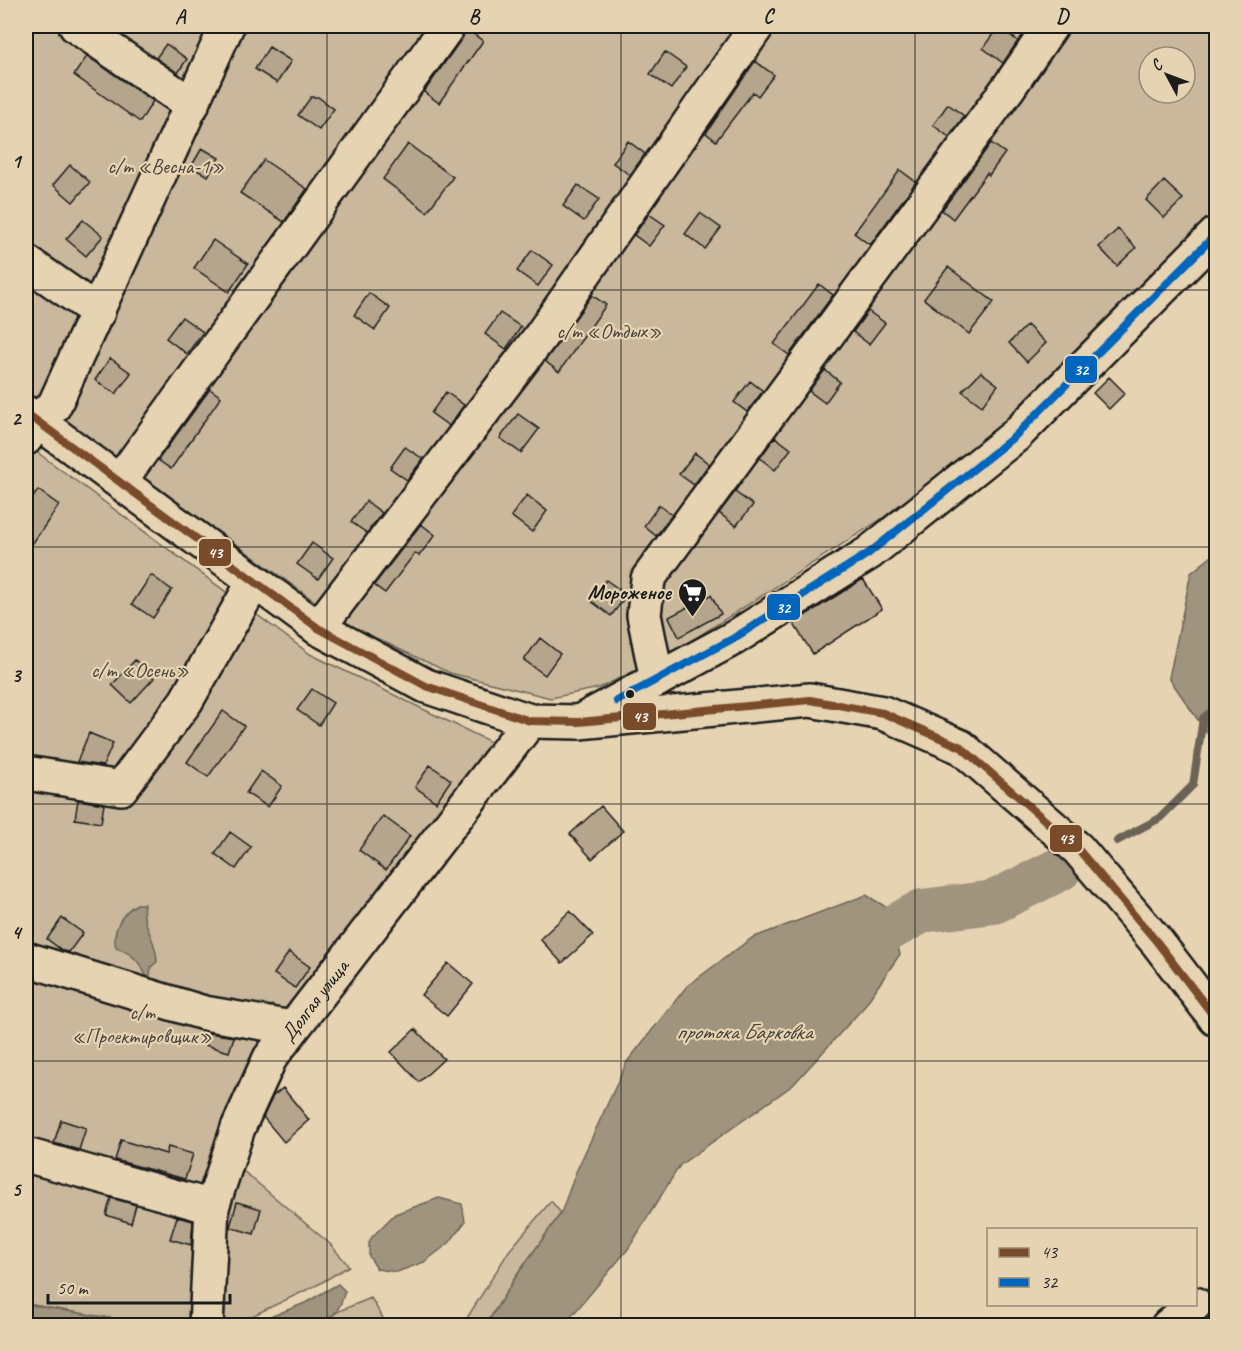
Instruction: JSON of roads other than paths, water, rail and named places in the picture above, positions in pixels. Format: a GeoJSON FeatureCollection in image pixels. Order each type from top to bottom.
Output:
{"type":"FeatureCollection","features":[{"type":"Feature","properties":{"kind":"street"},"geometry":{"type":"LineString","coordinates":[[76,26],[192,105]]}},
{"type":"Feature","properties":{"kind":"street"},"geometry":{"type":"LineString","coordinates":[[227,26],[54,406],[29,424],[120,482],[318,628],[426,686],[530,721],[579,722],[810,700],[884,713],[961,747],[1078,849],[1151,934],[1216,1019]]}},
{"type":"Feature","properties":{"kind":"street"},"geometry":{"type":"LineString","coordinates":[[120,482],[448,26]]}},
{"type":"Feature","properties":{"kind":"street"},"geometry":{"type":"LineString","coordinates":[[318,628],[540,337],[757,26]]}},
{"type":"Feature","properties":{"kind":"street"},"geometry":{"type":"LineString","coordinates":[[657,680],[644,615],[648,579],[1009,87],[1051,26]]}},
{"type":"Feature","properties":{"kind":"street"},"geometry":{"type":"LineString","coordinates":[[579,722],[734,638],[878,545],[1015,436],[1216,234]]}},
{"type":"Feature","properties":{"kind":"street"},"geometry":{"type":"LineString","coordinates":[[26,262],[98,312]]}},
{"type":"Feature","properties":{"kind":"street"},"geometry":{"type":"LineString","coordinates":[[26,773],[121,788],[186,701],[255,582]]}},
{"type":"Feature","properties":{"kind":"street","name":"Долгая улица"},"geometry":{"type":"LineString","coordinates":[[207,1326],[212,1207],[238,1128],[270,1058],[530,721]]}},
{"type":"Feature","properties":{"kind":"street"},"geometry":{"type":"LineString","coordinates":[[26,959],[204,1013],[292,1028]]}},
{"type":"Feature","properties":{"kind":"street"},"geometry":{"type":"LineString","coordinates":[[26,1155],[212,1207]]}},
{"type":"Feature","properties":{"kind":"street"},"geometry":{"type":"LineString","coordinates":[[1197,1302],[1216,1288]]}},
{"type":"Feature","properties":{"kind":"street"},"geometry":{"type":"LineString","coordinates":[[1168,1326],[1193,1306]]}},
{"type":"Feature","properties":{"kind":"water"},"geometry":{"type":"Polygon","coordinates":[[[1216,553],[1216,746],[1169,678],[1191,573],[1216,553]]]}},
{"type":"Feature","properties":{"kind":"water","name":"протока Барковка"},"geometry":{"type":"Polygon","coordinates":[[[866,895],[886,907],[900,954],[863,1008],[793,1085],[680,1165],[628,1249],[564,1325],[486,1325],[515,1278],[561,1213],[576,1172],[627,1062],[687,986],[752,938],[866,895]]]}},
{"type":"Feature","properties":{"kind":"water"},"geometry":{"type":"Polygon","coordinates":[[[137,904],[144,904],[144,918],[156,954],[157,962],[151,967],[149,982],[137,960],[116,948],[115,935],[119,923],[126,912],[137,904]]]}},
{"type":"Feature","properties":{"kind":"water"},"geometry":{"type":"Polygon","coordinates":[[[439,1198],[462,1204],[465,1222],[449,1243],[424,1262],[397,1272],[377,1269],[369,1256],[369,1243],[372,1237],[395,1214],[439,1198]]]}},
{"type":"Feature","properties":{"kind":"water"},"geometry":{"type":"Polygon","coordinates":[[[338,1284],[345,1291],[341,1304],[332,1316],[315,1326],[250,1325],[305,1303],[338,1284]]]}},
{"type":"Feature","properties":{"kind":"water"},"geometry":{"type":"Polygon","coordinates":[[[26,1304],[150,1325],[26,1325],[26,1304]]]}},
{"type":"Feature","properties":{"kind":"waterway"},"geometry":{"type":"LineString","coordinates":[[1117,841],[1160,818],[1193,785],[1203,718],[1216,708]]}},
{"type":"Feature","properties":{"kind":"waterway"},"geometry":{"type":"LineString","coordinates":[[842,960],[877,936],[922,911],[994,902],[1060,869]]}},
{"type":"Feature","properties":{"kind":"place","name":"Мороженое"},"geometry":{"type":"Point","coordinates":[692,618]}},
{"type":"Feature","properties":{"kind":"park label","name":"с/т «Весна-1»"},"geometry":{"type":"Point","coordinates":[166,166]}},
{"type":"Feature","properties":{"kind":"park label","name":"с/т «Отдых»"},"geometry":{"type":"Point","coordinates":[609,331]}},
{"type":"Feature","properties":{"kind":"park label","name":"с/т «Осень»"},"geometry":{"type":"Point","coordinates":[140,670]}},
{"type":"Feature","properties":{"kind":"park label","name":"с/т «Проектировщик»"},"geometry":{"type":"Point","coordinates":[142,1024]}}]}
